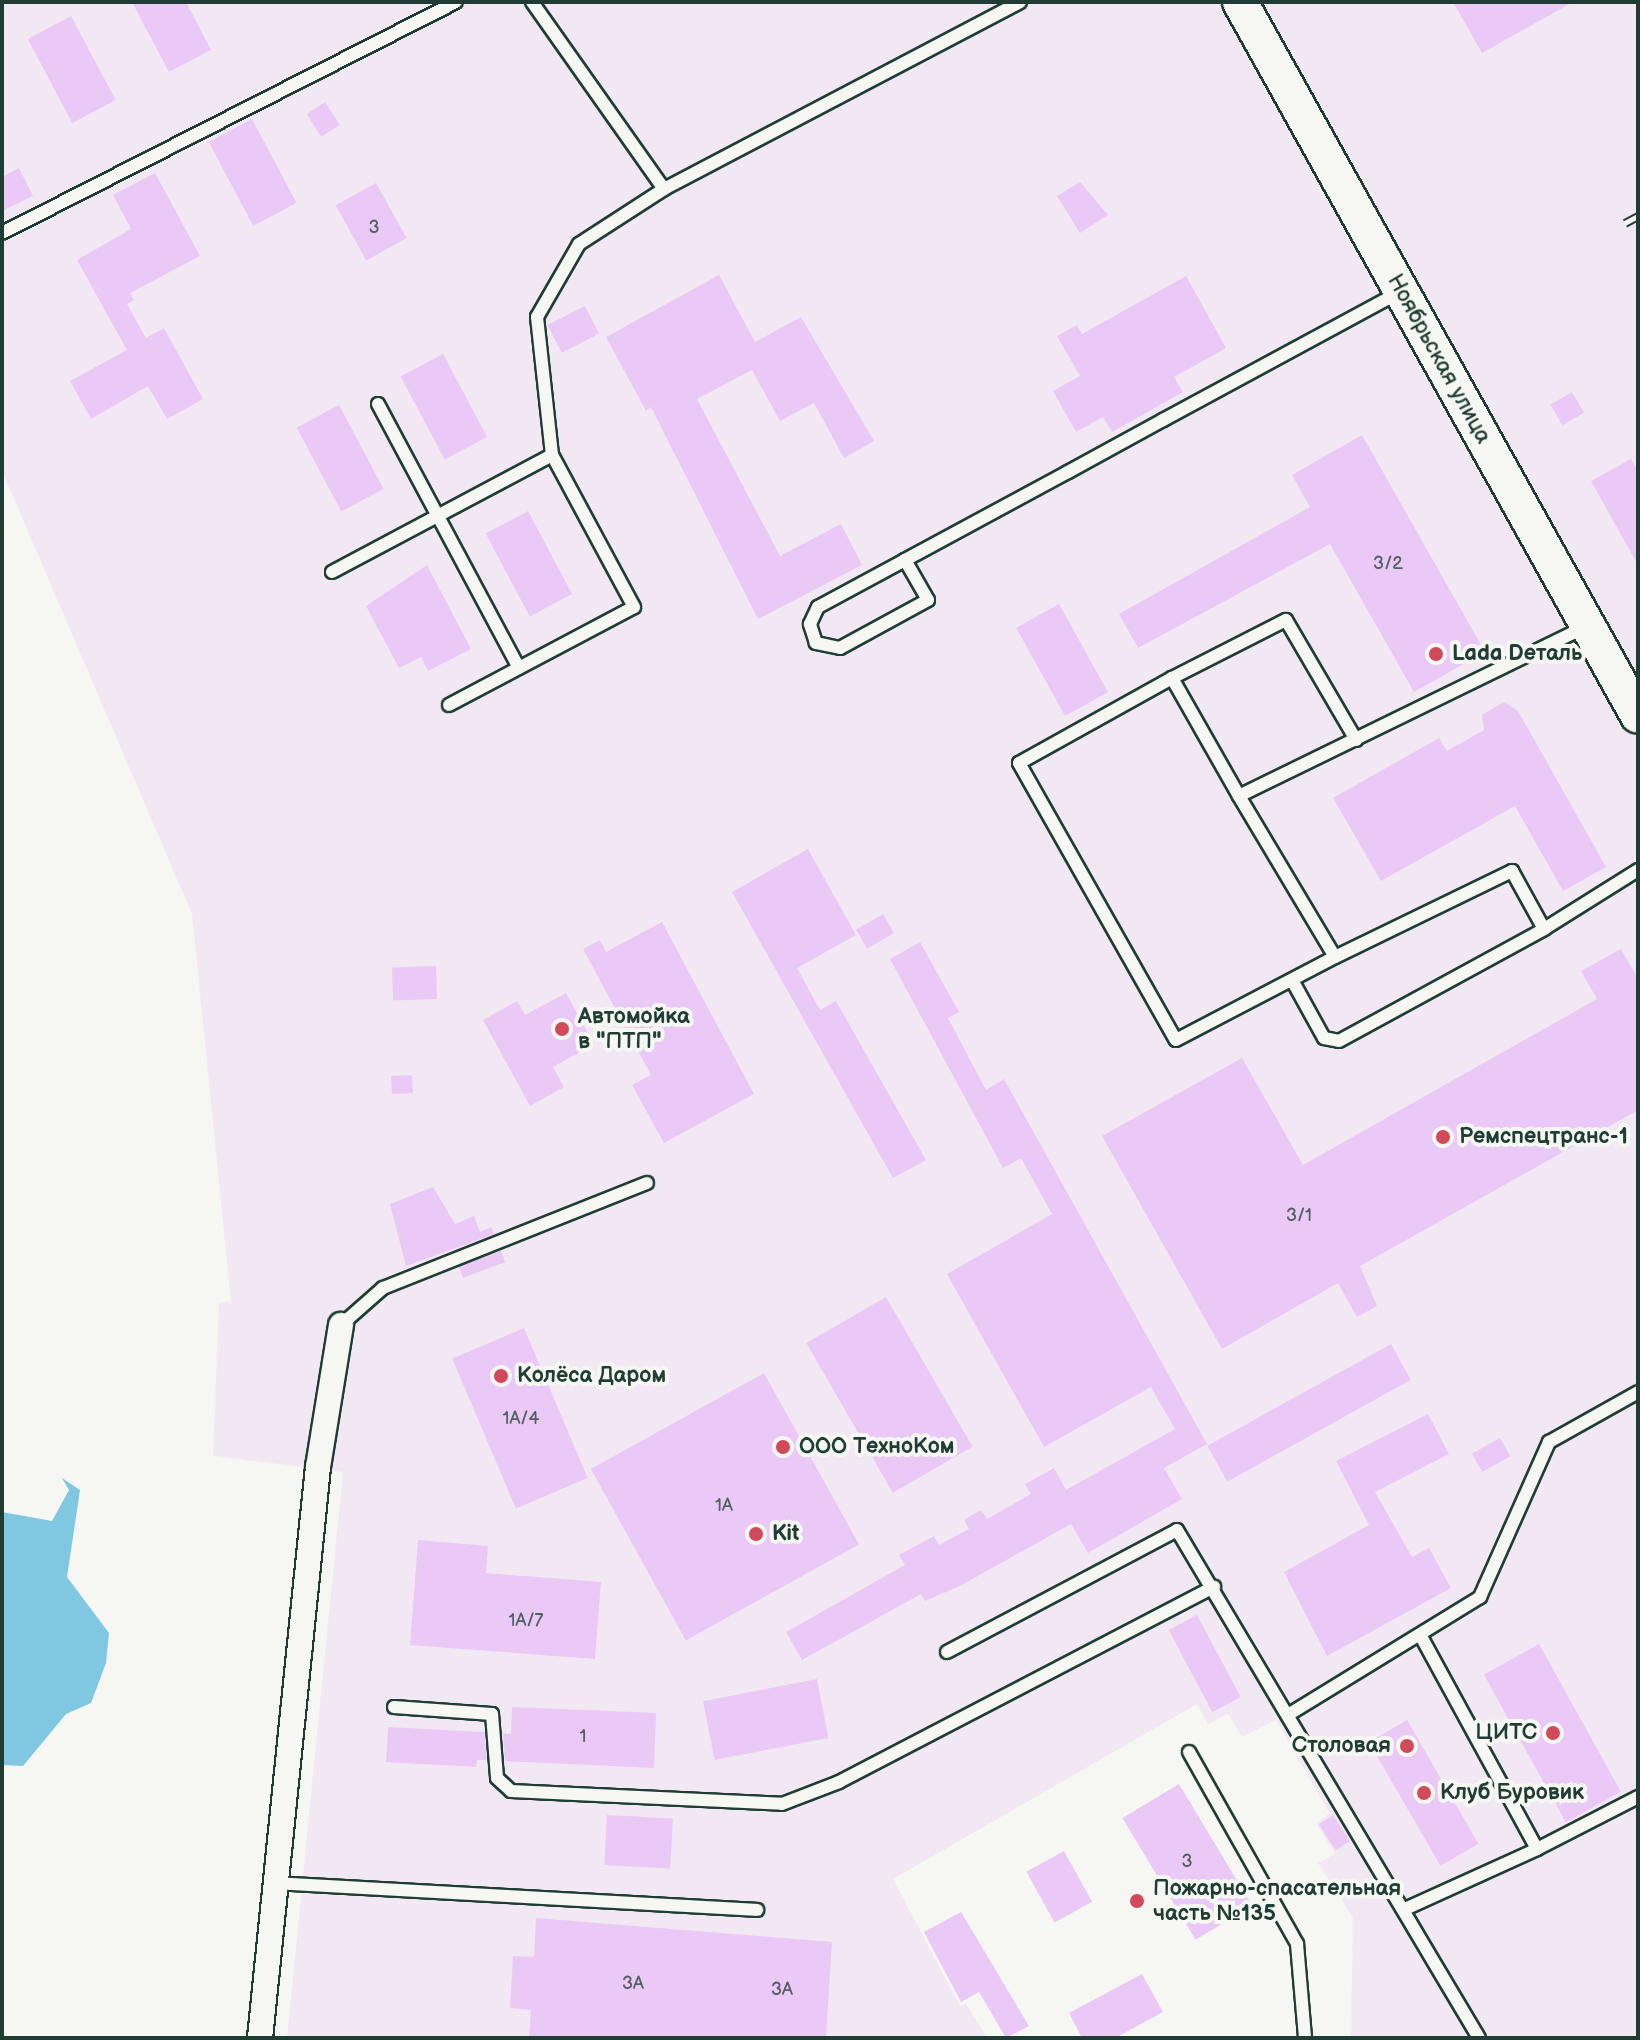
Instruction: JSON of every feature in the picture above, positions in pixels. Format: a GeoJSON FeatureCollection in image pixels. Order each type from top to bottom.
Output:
{"type":"FeatureCollection","features":[{"type":"Feature","properties":{"kind":"main road","name":"Ноябрьская улица"},"geometry":{"type":"LineString","coordinates":[[1240,2],[1638,716]]}},
{"type":"Feature","properties":{"kind":"street"},"geometry":{"type":"LineString","coordinates":[[260,2038],[318,1467],[341,1325]]}},
{"type":"Feature","properties":{"kind":"lane"},"geometry":{"type":"LineString","coordinates":[[2,233],[456,2]]}},
{"type":"Feature","properties":{"kind":"lane"},"geometry":{"type":"LineString","coordinates":[[532,2],[664,189]]}},
{"type":"Feature","properties":{"kind":"lane"},"geometry":{"type":"LineString","coordinates":[[449,705],[634,607],[552,455],[536,338],[545,293],[600,226],[664,189],[1020,2]]}},
{"type":"Feature","properties":{"kind":"lane"},"geometry":{"type":"LineString","coordinates":[[905,560],[928,600],[840,648],[816,643],[810,624],[818,607],[1402,291]]}},
{"type":"Feature","properties":{"kind":"lane"},"geometry":{"type":"LineString","coordinates":[[378,404],[519,668]]}},
{"type":"Feature","properties":{"kind":"lane"},"geometry":{"type":"LineString","coordinates":[[332,572],[552,455]]}},
{"type":"Feature","properties":{"kind":"lane"},"geometry":{"type":"LineString","coordinates":[[1356,740],[1286,620],[1027,756],[1022,776],[1176,1040],[1335,957],[1512,871],[1544,929]]}},
{"type":"Feature","properties":{"kind":"lane"},"geometry":{"type":"LineString","coordinates":[[1239,796],[1587,625]]}},
{"type":"Feature","properties":{"kind":"lane"},"geometry":{"type":"LineString","coordinates":[[1172,678],[1335,957]]}},
{"type":"Feature","properties":{"kind":"lane"},"geometry":{"type":"LineString","coordinates":[[1292,980],[1324,1038],[1339,1041],[1544,929],[1638,870]]}},
{"type":"Feature","properties":{"kind":"lane"},"geometry":{"type":"LineString","coordinates":[[341,1325],[383,1288],[647,1183]]}},
{"type":"Feature","properties":{"kind":"lane"},"geometry":{"type":"LineString","coordinates":[[1291,1713],[1422,1638],[1480,1597],[1549,1442],[1638,1392]]}},
{"type":"Feature","properties":{"kind":"lane"},"geometry":{"type":"LineString","coordinates":[[947,1652],[1177,1530],[1291,1713],[1479,2038]]}},
{"type":"Feature","properties":{"kind":"lane"},"geometry":{"type":"LineString","coordinates":[[394,1707],[492,1714],[497,1778],[511,1791],[782,1804],[839,1782],[1214,1587]]}},
{"type":"Feature","properties":{"kind":"lane"},"geometry":{"type":"LineString","coordinates":[[1422,1638],[1537,1849]]}},
{"type":"Feature","properties":{"kind":"lane"},"geometry":{"type":"LineString","coordinates":[[1189,1752],[1297,1944],[1305,2038]]}},
{"type":"Feature","properties":{"kind":"lane"},"geometry":{"type":"LineString","coordinates":[[1405,1909],[1537,1849],[1638,1797]]}},
{"type":"Feature","properties":{"kind":"lane"},"geometry":{"type":"LineString","coordinates":[[275,1883],[757,1910]]}},
{"type":"Feature","properties":{"kind":"shaded area"},"geometry":{"type":"Polygon","coordinates":[[[2,2],[1638,2],[1638,2038],[1351,2038],[1353,1918],[1318,1863],[1335,1854],[1316,1823],[1330,1814],[1276,1720],[1242,1737],[1228,1714],[1208,1724],[1197,1704],[893,1879],[960,2006],[966,2004],[987,2038],[287,2038],[343,1472],[213,1456],[219,1303],[231,1301],[192,914],[2,471],[2,2]]]}},
{"type":"Feature","properties":{"kind":"water"},"geometry":{"type":"Polygon","coordinates":[[[62,1478],[80,1490],[67,1577],[109,1633],[106,1663],[91,1703],[66,1714],[23,1766],[2,1765],[2,1512],[52,1521],[69,1490],[62,1478]]]}},
{"type":"Feature","properties":{"kind":"building"},"geometry":{"type":"Polygon","coordinates":[[[132,2],[186,2],[211,50],[169,72],[132,2]]]}},
{"type":"Feature","properties":{"kind":"building"},"geometry":{"type":"Polygon","coordinates":[[[1453,2],[1573,2],[1482,53],[1453,2]]]}},
{"type":"Feature","properties":{"kind":"building"},"geometry":{"type":"Polygon","coordinates":[[[71,16],[116,100],[72,123],[28,39],[71,16]]]}},
{"type":"Feature","properties":{"kind":"building"},"geometry":{"type":"Polygon","coordinates":[[[325,102],[340,125],[321,137],[307,114],[325,102]]]}},
{"type":"Feature","properties":{"kind":"building"},"geometry":{"type":"Polygon","coordinates":[[[252,119],[297,203],[253,226],[209,142],[252,119]]]}},
{"type":"Feature","properties":{"kind":"building"},"geometry":{"type":"Polygon","coordinates":[[[19,168],[33,196],[2,211],[2,177],[19,168]]]}},
{"type":"Feature","properties":{"kind":"building"},"geometry":{"type":"Polygon","coordinates":[[[155,173],[200,256],[130,293],[134,300],[127,304],[146,338],[164,328],[203,399],[167,419],[148,386],[91,419],[70,381],[127,350],[77,260],[131,229],[113,195],[155,173]]]}},
{"type":"Feature","properties":{"kind":"building"},"geometry":{"type":"Polygon","coordinates":[[[1080,182],[1108,215],[1080,233],[1057,196],[1080,182]]]}},
{"type":"Feature","properties":{"kind":"building"},"geometry":{"type":"Polygon","coordinates":[[[376,183],[407,238],[366,260],[336,205],[376,183]]]}},
{"type":"Feature","properties":{"kind":"building"},"geometry":{"type":"Polygon","coordinates":[[[719,275],[755,342],[801,317],[874,441],[844,458],[814,403],[780,421],[752,370],[697,399],[780,556],[841,524],[862,565],[758,619],[651,407],[646,411],[606,337],[719,275]]]}},
{"type":"Feature","properties":{"kind":"building"},"geometry":{"type":"Polygon","coordinates":[[[1186,276],[1226,348],[1174,377],[1183,392],[1112,432],[1103,417],[1076,432],[1053,391],[1080,376],[1057,336],[1077,325],[1082,334],[1186,276]]]}},
{"type":"Feature","properties":{"kind":"building"},"geometry":{"type":"Polygon","coordinates":[[[585,306],[599,334],[562,353],[548,325],[585,306]]]}},
{"type":"Feature","properties":{"kind":"building"},"geometry":{"type":"Polygon","coordinates":[[[443,354],[487,437],[445,460],[401,377],[443,354]]]}},
{"type":"Feature","properties":{"kind":"building"},"geometry":{"type":"Polygon","coordinates":[[[1572,392],[1584,413],[1562,425],[1550,404],[1572,392]]]}},
{"type":"Feature","properties":{"kind":"building"},"geometry":{"type":"Polygon","coordinates":[[[339,405],[384,489],[341,511],[297,428],[339,405]]]}},
{"type":"Feature","properties":{"kind":"building"},"geometry":{"type":"Polygon","coordinates":[[[1362,435],[1485,652],[1414,692],[1330,544],[1138,648],[1119,614],[1310,507],[1292,475],[1362,435]]]}},
{"type":"Feature","properties":{"kind":"building"},"geometry":{"type":"Polygon","coordinates":[[[1631,459],[1638,471],[1638,565],[1591,481],[1631,459]]]}},
{"type":"Feature","properties":{"kind":"building"},"geometry":{"type":"Polygon","coordinates":[[[528,511],[572,594],[530,617],[486,534],[528,511]]]}},
{"type":"Feature","properties":{"kind":"building"},"geometry":{"type":"Polygon","coordinates":[[[427,565],[471,649],[428,671],[421,657],[399,668],[366,606],[427,565]]]}},
{"type":"Feature","properties":{"kind":"building"},"geometry":{"type":"Polygon","coordinates":[[[1059,604],[1108,692],[1065,716],[1016,628],[1059,604]]]}},
{"type":"Feature","properties":{"kind":"building"},"geometry":{"type":"Polygon","coordinates":[[[1504,702],[1518,711],[1606,867],[1563,891],[1515,806],[1381,881],[1333,798],[1439,738],[1447,751],[1484,730],[1482,715],[1504,702]]]}},
{"type":"Feature","properties":{"kind":"building"},"geometry":{"type":"Polygon","coordinates":[[[808,849],[856,935],[797,968],[820,1010],[836,1001],[926,1160],[893,1178],[732,892],[808,849]]]}},
{"type":"Feature","properties":{"kind":"building"},"geometry":{"type":"Polygon","coordinates":[[[883,914],[894,933],[867,949],[856,929],[883,914]]]}},
{"type":"Feature","properties":{"kind":"building"},"geometry":{"type":"Polygon","coordinates":[[[662,922],[754,1094],[664,1143],[632,1085],[651,1075],[583,949],[600,940],[606,952],[662,922]]]}},
{"type":"Feature","properties":{"kind":"building"},"geometry":{"type":"Polygon","coordinates":[[[920,942],[959,1012],[948,1018],[986,1090],[1004,1079],[1207,1444],[1164,1468],[1182,1499],[1088,1553],[1071,1524],[960,1586],[925,1601],[921,1594],[802,1660],[786,1632],[905,1565],[899,1555],[934,1536],[939,1545],[969,1529],[964,1520],[981,1510],[987,1519],[1031,1494],[1025,1484],[1054,1468],[1066,1490],[1175,1429],[1151,1387],[1044,1447],[947,1274],[1052,1214],[1021,1158],[1003,1168],[890,959],[920,942]]]}},
{"type":"Feature","properties":{"kind":"building"},"geometry":{"type":"Polygon","coordinates":[[[1621,949],[1638,979],[1638,1110],[1360,1266],[1377,1306],[1357,1317],[1338,1283],[1222,1349],[1102,1136],[1242,1058],[1303,1165],[1597,999],[1581,971],[1621,949]]]}},
{"type":"Feature","properties":{"kind":"building"},"geometry":{"type":"Polygon","coordinates":[[[436,966],[437,999],[393,1001],[392,968],[436,966]]]}},
{"type":"Feature","properties":{"kind":"building"},"geometry":{"type":"Polygon","coordinates":[[[566,993],[594,1044],[553,1067],[564,1087],[530,1106],[483,1020],[517,1001],[525,1015],[566,993]]]}},
{"type":"Feature","properties":{"kind":"building"},"geometry":{"type":"Polygon","coordinates":[[[412,1075],[413,1093],[392,1094],[391,1076],[412,1075]]]}},
{"type":"Feature","properties":{"kind":"building"},"geometry":{"type":"Polygon","coordinates":[[[433,1187],[455,1224],[474,1216],[480,1232],[491,1227],[494,1234],[406,1266],[390,1204],[433,1187]]]}},
{"type":"Feature","properties":{"kind":"building"},"geometry":{"type":"Polygon","coordinates":[[[501,1251],[505,1262],[463,1278],[459,1266],[501,1251]]]}},
{"type":"Feature","properties":{"kind":"building"},"geometry":{"type":"Polygon","coordinates":[[[886,1297],[972,1447],[893,1493],[806,1343],[886,1297]]]}},
{"type":"Feature","properties":{"kind":"building"},"geometry":{"type":"Polygon","coordinates":[[[524,1328],[588,1478],[516,1509],[452,1358],[524,1328]]]}},
{"type":"Feature","properties":{"kind":"building"},"geometry":{"type":"Polygon","coordinates":[[[1391,1344],[1411,1380],[1227,1482],[1207,1446],[1391,1344]]]}},
{"type":"Feature","properties":{"kind":"building"},"geometry":{"type":"Polygon","coordinates":[[[764,1373],[859,1544],[686,1640],[591,1469],[764,1373]]]}},
{"type":"Feature","properties":{"kind":"building"},"geometry":{"type":"Polygon","coordinates":[[[1428,1414],[1449,1454],[1375,1492],[1412,1557],[1429,1548],[1451,1588],[1327,1656],[1284,1572],[1369,1525],[1336,1461],[1428,1414]]]}},
{"type":"Feature","properties":{"kind":"building"},"geometry":{"type":"Polygon","coordinates":[[[1500,1438],[1510,1456],[1482,1472],[1472,1454],[1500,1438]]]}},
{"type":"Feature","properties":{"kind":"building"},"geometry":{"type":"Polygon","coordinates":[[[418,1540],[488,1546],[486,1573],[601,1582],[595,1659],[410,1645],[418,1540]]]}},
{"type":"Feature","properties":{"kind":"building"},"geometry":{"type":"Polygon","coordinates":[[[1197,1615],[1241,1697],[1212,1712],[1169,1630],[1197,1615]]]}},
{"type":"Feature","properties":{"kind":"building","name":"ЦИТС"},"geometry":{"type":"Polygon","coordinates":[[[1539,1644],[1621,1792],[1566,1822],[1484,1675],[1539,1644]]]}},
{"type":"Feature","properties":{"kind":"building"},"geometry":{"type":"Polygon","coordinates":[[[817,1679],[828,1738],[715,1760],[703,1701],[817,1679]]]}},
{"type":"Feature","properties":{"kind":"building"},"geometry":{"type":"Polygon","coordinates":[[[512,1707],[656,1713],[654,1768],[505,1761],[503,1733],[511,1734],[512,1707]]]}},
{"type":"Feature","properties":{"kind":"building","name":"Клуб Буровик"},"geometry":{"type":"Polygon","coordinates":[[[1407,1720],[1478,1844],[1440,1866],[1369,1742],[1407,1720]]]}},
{"type":"Feature","properties":{"kind":"building"},"geometry":{"type":"Polygon","coordinates":[[[388,1727],[484,1732],[487,1760],[477,1760],[476,1767],[386,1762],[388,1727]]]}},
{"type":"Feature","properties":{"kind":"building"},"geometry":{"type":"Polygon","coordinates":[[[1179,1784],[1252,1906],[1196,1940],[1122,1818],[1179,1784]]]}},
{"type":"Feature","properties":{"kind":"building"},"geometry":{"type":"Polygon","coordinates":[[[607,1815],[673,1818],[670,1868],[604,1865],[607,1815]]]}},
{"type":"Feature","properties":{"kind":"building"},"geometry":{"type":"Polygon","coordinates":[[[1333,1815],[1350,1841],[1336,1850],[1319,1824],[1333,1815]]]}},
{"type":"Feature","properties":{"kind":"building"},"geometry":{"type":"Polygon","coordinates":[[[1064,1851],[1092,1902],[1055,1923],[1026,1872],[1064,1851]]]}},
{"type":"Feature","properties":{"kind":"building"},"geometry":{"type":"Polygon","coordinates":[[[961,1912],[1029,2026],[1006,2038],[979,1992],[961,2002],[924,1932],[961,1912]]]}},
{"type":"Feature","properties":{"kind":"building"},"geometry":{"type":"Polygon","coordinates":[[[536,1918],[832,1942],[826,2038],[529,2038],[531,2010],[510,2008],[513,1956],[534,1957],[536,1918]]]}},
{"type":"Feature","properties":{"kind":"building"},"geometry":{"type":"Polygon","coordinates":[[[1142,1974],[1163,2012],[1115,2038],[1082,2038],[1069,2013],[1142,1974]]]}},
{"type":"Feature","properties":{"kind":"railway"},"geometry":{"type":"LineString","coordinates":[[1625,223],[1638,216]]}},
{"type":"Feature","properties":{"kind":"place","name":"Lada Dеталь"},"geometry":{"type":"Point","coordinates":[1436,654]}},
{"type":"Feature","properties":{"kind":"place","name":"Автомойка в \"ПТП\""},"geometry":{"type":"Point","coordinates":[562,1029]}},
{"type":"Feature","properties":{"kind":"place","name":"Ремспецтранс-1"},"geometry":{"type":"Point","coordinates":[1443,1137]}},
{"type":"Feature","properties":{"kind":"place","name":"Колёса Даром"},"geometry":{"type":"Point","coordinates":[501,1376]}},
{"type":"Feature","properties":{"kind":"place","name":"ООО ТехноКом"},"geometry":{"type":"Point","coordinates":[783,1447]}},
{"type":"Feature","properties":{"kind":"place","name":"Kit"},"geometry":{"type":"Point","coordinates":[756,1534]}},
{"type":"Feature","properties":{"kind":"place","name":"ЦИТС"},"geometry":{"type":"Point","coordinates":[1553,1733]}},
{"type":"Feature","properties":{"kind":"place","name":"Столовая"},"geometry":{"type":"Point","coordinates":[1407,1746]}},
{"type":"Feature","properties":{"kind":"place","name":"Клуб Буровик"},"geometry":{"type":"Point","coordinates":[1424,1793]}},
{"type":"Feature","properties":{"kind":"place","name":"Пожарно-спасательная часть №135"},"geometry":{"type":"Point","coordinates":[1137,1901]}}]}
